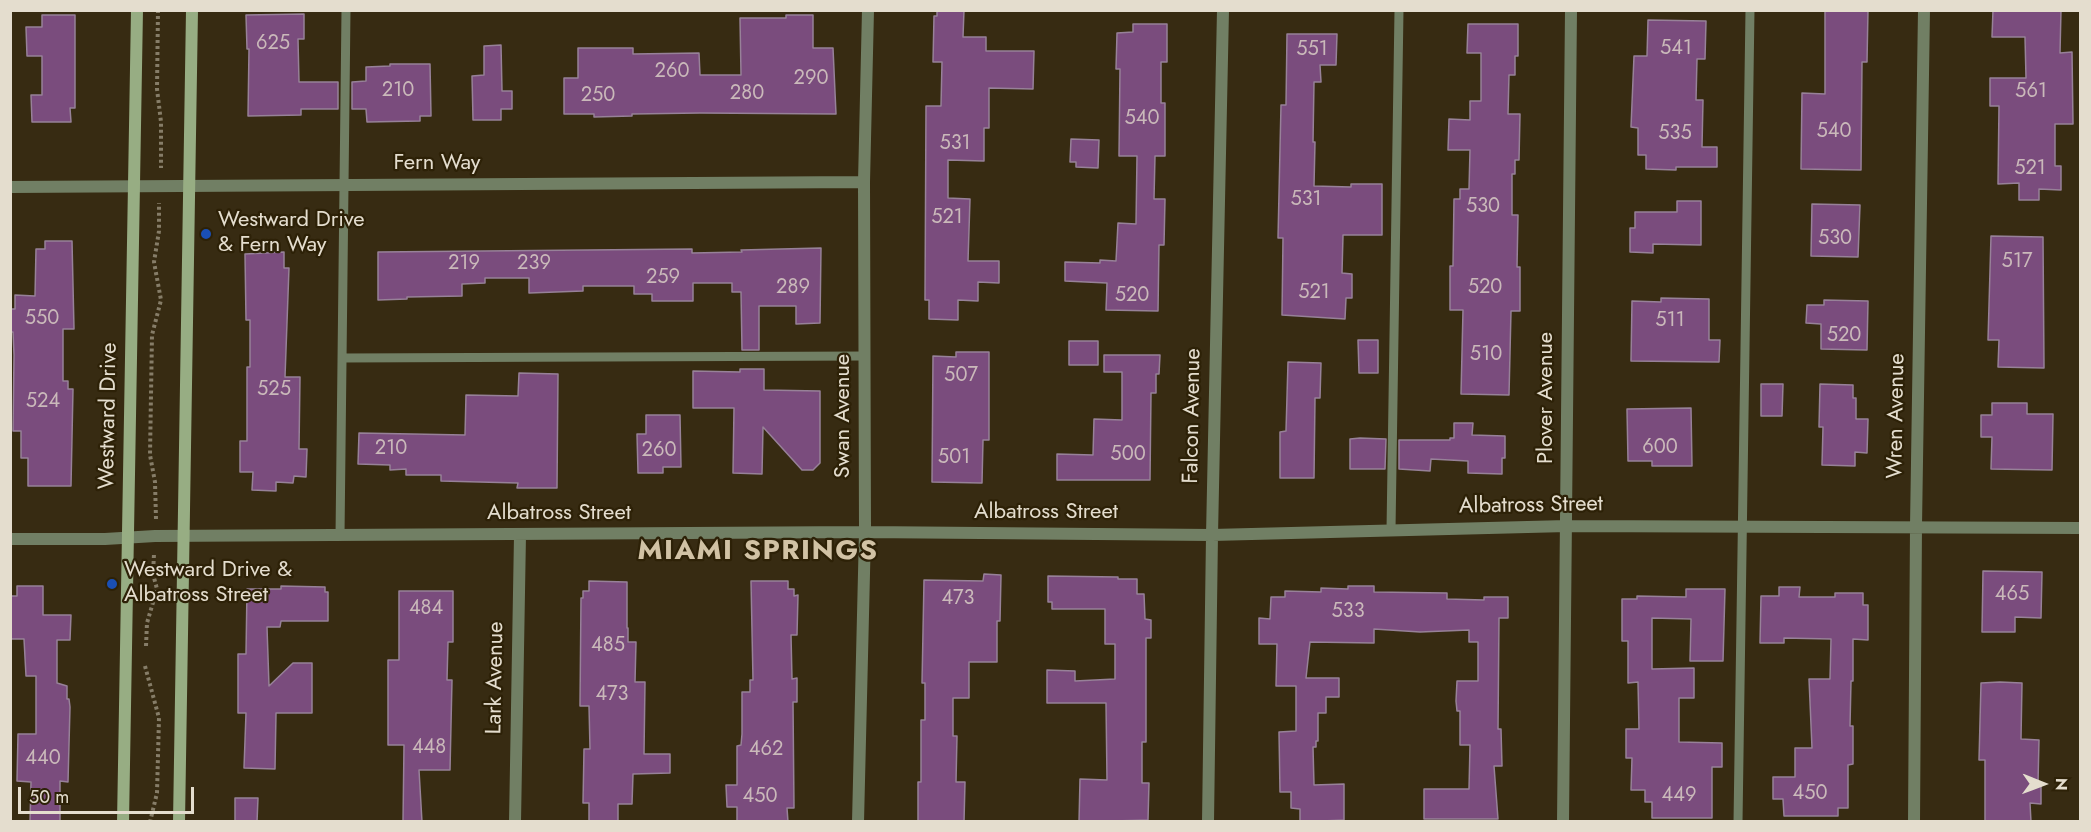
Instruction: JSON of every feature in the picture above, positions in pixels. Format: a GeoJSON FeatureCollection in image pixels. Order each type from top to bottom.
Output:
{"type":"FeatureCollection","features":[{"type":"Feature","properties":{"kind":"street","name":"Westward Drive"},"geometry":{"type":"LineString","coordinates":[[123,822],[137,10]]}},
{"type":"Feature","properties":{"kind":"street"},"geometry":{"type":"LineString","coordinates":[[179,822],[192,10]]}},
{"type":"Feature","properties":{"kind":"street","name":"Swan Avenue"},"geometry":{"type":"LineString","coordinates":[[858,822],[865,532],[864,182],[868,10]]}},
{"type":"Feature","properties":{"kind":"street","name":"Falcon Avenue"},"geometry":{"type":"LineString","coordinates":[[1208,822],[1223,10]]}},
{"type":"Feature","properties":{"kind":"street","name":"Plover Avenue"},"geometry":{"type":"LineString","coordinates":[[1563,822],[1571,10]]}},
{"type":"Feature","properties":{"kind":"street","name":"Wren Avenue"},"geometry":{"type":"LineString","coordinates":[[1914,822],[1924,10]]}},
{"type":"Feature","properties":{"kind":"street","name":"Fern Way"},"geometry":{"type":"LineString","coordinates":[[10,187],[864,182]]}},
{"type":"Feature","properties":{"kind":"street","name":"Albatross Street"},"geometry":{"type":"LineString","coordinates":[[10,539],[865,532],[1212,535],[1567,526],[2080,528]]}},
{"type":"Feature","properties":{"kind":"street","name":"Lark Avenue"},"geometry":{"type":"LineString","coordinates":[[514,822],[520,535]]}},
{"type":"Feature","properties":{"kind":"lane"},"geometry":{"type":"LineString","coordinates":[[340,536],[346,10]]}},
{"type":"Feature","properties":{"kind":"lane"},"geometry":{"type":"LineString","coordinates":[[1390,530],[1399,10]]}},
{"type":"Feature","properties":{"kind":"lane"},"geometry":{"type":"LineString","coordinates":[[1738,822],[1750,10]]}},
{"type":"Feature","properties":{"kind":"lane"},"geometry":{"type":"LineString","coordinates":[[342,358],[865,356]]}},
{"type":"Feature","properties":{"kind":"path"},"geometry":{"type":"LineString","coordinates":[[158,10],[157,89],[161,122],[161,177]]}},
{"type":"Feature","properties":{"kind":"path"},"geometry":{"type":"LineString","coordinates":[[156,524],[156,496],[150,455],[152,335],[161,300],[154,262],[159,231],[159,205]]}},
{"type":"Feature","properties":{"kind":"path"},"geometry":{"type":"LineString","coordinates":[[146,650],[147,623],[157,589],[153,574],[154,549]]}},
{"type":"Feature","properties":{"kind":"path"},"geometry":{"type":"LineString","coordinates":[[145,661],[159,718],[157,793],[150,822]]}},
{"type":"Feature","properties":{"kind":"building"},"geometry":{"type":"Polygon","coordinates":[[[937,10],[964,10],[963,37],[986,37],[986,51],[1034,51],[1033,89],[989,88],[989,128],[984,128],[984,161],[948,160],[948,198],[970,199],[968,261],[999,261],[999,283],[978,282],[978,301],[958,300],[958,320],[929,319],[929,300],[925,300],[926,106],[941,106],[942,62],[933,62],[934,16],[937,16],[937,10]]]}},
{"type":"Feature","properties":{"kind":"building"},"geometry":{"type":"Polygon","coordinates":[[[1825,10],[1868,10],[1867,62],[1862,62],[1861,170],[1801,169],[1802,93],[1825,94],[1825,10]]]}},
{"type":"Feature","properties":{"kind":"building"},"geometry":{"type":"Polygon","coordinates":[[[1993,10],[2061,10],[2060,53],[2072,52],[2073,124],[2055,124],[2055,166],[2061,166],[2061,190],[2039,189],[2039,200],[2019,200],[2019,183],[1998,184],[1999,106],[1990,106],[1990,78],[2026,78],[2025,37],[1992,37],[1993,10]]]}},
{"type":"Feature","properties":{"kind":"building"},"geometry":{"type":"Polygon","coordinates":[[[304,14],[304,39],[298,39],[299,82],[338,82],[338,109],[301,109],[301,115],[248,116],[249,49],[247,49],[246,15],[304,14]]]}},
{"type":"Feature","properties":{"kind":"building"},"geometry":{"type":"Polygon","coordinates":[[[42,15],[75,15],[75,108],[70,108],[71,122],[32,122],[31,95],[42,95],[42,56],[27,56],[26,27],[42,27],[42,15]]]}},
{"type":"Feature","properties":{"kind":"building"},"geometry":{"type":"Polygon","coordinates":[[[786,15],[813,15],[813,48],[833,48],[836,114],[700,113],[594,117],[594,114],[564,114],[564,78],[578,78],[578,48],[633,48],[633,54],[699,53],[700,75],[741,75],[740,18],[786,18],[786,15]]]}},
{"type":"Feature","properties":{"kind":"building"},"geometry":{"type":"Polygon","coordinates":[[[1648,20],[1706,21],[1705,59],[1697,59],[1696,100],[1703,100],[1702,147],[1717,147],[1717,167],[1676,167],[1676,170],[1646,169],[1646,155],[1638,155],[1638,128],[1631,127],[1634,56],[1647,56],[1648,20]]]}},
{"type":"Feature","properties":{"kind":"building"},"geometry":{"type":"Polygon","coordinates":[[[1133,24],[1167,24],[1167,62],[1161,62],[1161,103],[1165,103],[1165,156],[1155,156],[1154,199],[1165,199],[1164,245],[1159,245],[1158,311],[1106,310],[1107,283],[1065,281],[1065,262],[1116,261],[1118,223],[1136,224],[1137,156],[1119,156],[1120,69],[1116,69],[1117,33],[1133,32],[1133,24]]]}},
{"type":"Feature","properties":{"kind":"building"},"geometry":{"type":"Polygon","coordinates":[[[1468,24],[1518,24],[1518,56],[1515,56],[1515,75],[1509,75],[1508,114],[1520,114],[1519,160],[1515,160],[1515,174],[1512,174],[1512,215],[1518,215],[1517,267],[1520,267],[1520,311],[1511,311],[1509,395],[1461,394],[1463,310],[1450,310],[1454,199],[1460,199],[1460,189],[1469,189],[1470,150],[1448,150],[1449,119],[1470,120],[1470,101],[1481,101],[1481,53],[1467,53],[1468,24]]]}},
{"type":"Feature","properties":{"kind":"building"},"geometry":{"type":"Polygon","coordinates":[[[1287,34],[1337,34],[1336,65],[1320,65],[1321,82],[1314,82],[1314,186],[1351,187],[1351,184],[1382,184],[1382,235],[1343,235],[1342,273],[1352,274],[1352,298],[1346,298],[1345,319],[1282,315],[1283,238],[1278,238],[1281,105],[1286,105],[1287,34]]]}},
{"type":"Feature","properties":{"kind":"building"},"geometry":{"type":"Polygon","coordinates":[[[501,45],[502,91],[512,91],[512,109],[501,109],[501,120],[473,120],[472,76],[484,75],[484,46],[501,45]]]}},
{"type":"Feature","properties":{"kind":"building"},"geometry":{"type":"Polygon","coordinates":[[[390,64],[430,64],[431,116],[420,116],[420,121],[367,122],[366,109],[352,109],[352,82],[366,81],[366,67],[390,66],[390,64]]]}},
{"type":"Feature","properties":{"kind":"building"},"geometry":{"type":"Polygon","coordinates":[[[1071,139],[1099,140],[1098,168],[1076,167],[1076,162],[1070,162],[1071,139]]]}},
{"type":"Feature","properties":{"kind":"building"},"geometry":{"type":"Polygon","coordinates":[[[1677,201],[1701,201],[1701,245],[1653,244],[1653,253],[1630,252],[1630,228],[1635,228],[1635,212],[1677,212],[1677,201]]]}},
{"type":"Feature","properties":{"kind":"building"},"geometry":{"type":"Polygon","coordinates":[[[1812,204],[1860,205],[1858,257],[1811,256],[1812,204]]]}},
{"type":"Feature","properties":{"kind":"building"},"geometry":{"type":"Polygon","coordinates":[[[1991,236],[2043,237],[2044,368],[1998,367],[1999,340],[1988,340],[1991,236]]]}},
{"type":"Feature","properties":{"kind":"building"},"geometry":{"type":"Polygon","coordinates":[[[45,241],[72,241],[74,329],[63,329],[63,381],[68,381],[68,389],[73,389],[71,486],[28,486],[28,458],[21,458],[21,431],[13,431],[14,355],[13,332],[10,332],[10,309],[15,309],[15,295],[35,296],[36,249],[45,249],[45,241]]]}},
{"type":"Feature","properties":{"kind":"building"},"geometry":{"type":"Polygon","coordinates":[[[821,248],[820,323],[796,324],[796,306],[759,306],[759,350],[742,350],[741,292],[732,292],[732,283],[693,283],[693,301],[652,301],[652,294],[634,294],[634,286],[583,286],[583,291],[529,293],[529,278],[485,278],[485,283],[462,284],[462,296],[378,300],[378,252],[692,249],[692,253],[821,248]]]}},
{"type":"Feature","properties":{"kind":"building"},"geometry":{"type":"Polygon","coordinates":[[[284,252],[284,268],[289,268],[285,377],[300,377],[299,449],[307,449],[306,477],[294,476],[293,483],[276,482],[276,491],[252,490],[253,472],[240,472],[240,441],[247,441],[247,367],[250,367],[250,320],[246,320],[245,254],[284,252]]]}},
{"type":"Feature","properties":{"kind":"building"},"geometry":{"type":"Polygon","coordinates":[[[1661,298],[1709,299],[1709,340],[1720,340],[1719,362],[1631,361],[1632,301],[1661,302],[1661,298]]]}},
{"type":"Feature","properties":{"kind":"building"},"geometry":{"type":"Polygon","coordinates":[[[1824,300],[1868,301],[1867,350],[1821,349],[1821,324],[1806,323],[1807,305],[1824,305],[1824,300]]]}},
{"type":"Feature","properties":{"kind":"building"},"geometry":{"type":"Polygon","coordinates":[[[1358,340],[1378,340],[1378,373],[1359,373],[1358,340]]]}},
{"type":"Feature","properties":{"kind":"building"},"geometry":{"type":"Polygon","coordinates":[[[1069,341],[1098,341],[1098,365],[1069,365],[1069,341]]]}},
{"type":"Feature","properties":{"kind":"building"},"geometry":{"type":"Polygon","coordinates":[[[956,352],[989,352],[989,440],[983,440],[982,483],[932,482],[933,356],[956,357],[956,352]]]}},
{"type":"Feature","properties":{"kind":"building"},"geometry":{"type":"Polygon","coordinates":[[[1104,355],[1160,355],[1159,374],[1156,374],[1156,393],[1151,393],[1150,480],[1057,480],[1057,454],[1093,455],[1094,419],[1122,420],[1122,372],[1104,372],[1104,355]]]}},
{"type":"Feature","properties":{"kind":"building"},"geometry":{"type":"Polygon","coordinates":[[[1288,362],[1321,363],[1320,398],[1315,398],[1314,478],[1280,478],[1280,432],[1286,431],[1288,362]]]}},
{"type":"Feature","properties":{"kind":"building"},"geometry":{"type":"Polygon","coordinates":[[[740,369],[764,369],[764,390],[820,391],[820,463],[813,470],[802,470],[763,427],[762,474],[733,473],[734,408],[693,408],[693,371],[740,372],[740,369]]]}},
{"type":"Feature","properties":{"kind":"building"},"geometry":{"type":"Polygon","coordinates":[[[519,373],[558,374],[557,488],[517,488],[518,483],[441,481],[441,475],[406,475],[406,469],[390,470],[390,465],[358,464],[359,433],[465,435],[466,395],[518,396],[519,373]]]}},
{"type":"Feature","properties":{"kind":"building"},"geometry":{"type":"Polygon","coordinates":[[[1761,384],[1783,384],[1782,416],[1761,416],[1761,384]]]}},
{"type":"Feature","properties":{"kind":"building"},"geometry":{"type":"Polygon","coordinates":[[[1820,384],[1853,385],[1853,398],[1856,398],[1856,419],[1868,419],[1867,453],[1855,452],[1855,466],[1822,465],[1823,427],[1819,427],[1820,384]]]}},
{"type":"Feature","properties":{"kind":"building"},"geometry":{"type":"Polygon","coordinates":[[[1992,403],[2027,403],[2027,414],[2053,414],[2052,470],[1991,469],[1992,437],[1981,437],[1981,415],[1992,415],[1992,403]]]}},
{"type":"Feature","properties":{"kind":"building"},"geometry":{"type":"Polygon","coordinates":[[[1691,408],[1692,466],[1652,466],[1652,461],[1628,461],[1627,409],[1691,408]]]}},
{"type":"Feature","properties":{"kind":"building"},"geometry":{"type":"Polygon","coordinates":[[[646,415],[680,415],[681,467],[663,467],[663,473],[638,473],[637,434],[646,434],[646,415]]]}},
{"type":"Feature","properties":{"kind":"building"},"geometry":{"type":"Polygon","coordinates":[[[1454,423],[1473,423],[1472,435],[1505,436],[1502,474],[1468,473],[1468,461],[1431,459],[1430,471],[1399,469],[1399,440],[1450,440],[1454,438],[1454,423]]]}},
{"type":"Feature","properties":{"kind":"building"},"geometry":{"type":"Polygon","coordinates":[[[1350,439],[1386,439],[1385,469],[1350,469],[1350,439]]]}},
{"type":"Feature","properties":{"kind":"building"},"geometry":{"type":"Polygon","coordinates":[[[1983,571],[2042,572],[2041,618],[2015,617],[2015,632],[1982,632],[1983,571]]]}},
{"type":"Feature","properties":{"kind":"building"},"geometry":{"type":"Polygon","coordinates":[[[984,574],[1001,575],[1000,621],[997,621],[997,662],[969,662],[969,698],[953,698],[953,736],[957,736],[956,782],[965,782],[964,822],[918,822],[918,782],[921,782],[921,720],[925,720],[925,683],[922,683],[924,580],[983,581],[984,574]]]}},
{"type":"Feature","properties":{"kind":"building"},"geometry":{"type":"Polygon","coordinates":[[[1048,576],[1137,579],[1137,594],[1144,594],[1145,619],[1151,620],[1151,638],[1146,638],[1146,742],[1142,742],[1142,783],[1149,783],[1148,820],[1079,822],[1080,779],[1107,780],[1106,703],[1047,703],[1047,670],[1075,671],[1075,681],[1115,679],[1115,644],[1105,644],[1105,609],[1052,609],[1052,602],[1048,602],[1048,576]]]}},
{"type":"Feature","properties":{"kind":"building"},"geometry":{"type":"Polygon","coordinates":[[[589,581],[627,582],[628,642],[636,642],[635,682],[645,682],[644,754],[670,754],[670,773],[633,774],[632,804],[618,804],[618,822],[589,822],[589,803],[583,803],[584,749],[590,749],[589,706],[580,706],[581,598],[583,598],[583,591],[589,591],[589,581]]]}},
{"type":"Feature","properties":{"kind":"building"},"geometry":{"type":"Polygon","coordinates":[[[751,581],[788,581],[788,589],[794,589],[794,596],[798,595],[797,635],[791,635],[792,679],[797,678],[797,702],[793,702],[794,808],[787,808],[788,822],[737,822],[737,807],[727,807],[726,785],[737,785],[737,746],[741,745],[742,734],[742,692],[750,692],[750,680],[753,680],[751,581]]]}},
{"type":"Feature","properties":{"kind":"building"},"geometry":{"type":"Polygon","coordinates":[[[17,586],[43,586],[43,615],[71,615],[70,640],[57,640],[57,683],[67,686],[67,699],[69,699],[70,707],[68,782],[60,781],[60,822],[30,822],[31,782],[17,781],[18,734],[36,734],[36,676],[26,676],[24,639],[10,639],[10,596],[17,596],[17,586]]]}},
{"type":"Feature","properties":{"kind":"building"},"geometry":{"type":"Polygon","coordinates":[[[281,586],[325,587],[325,592],[328,592],[328,621],[281,621],[280,627],[267,627],[269,686],[293,663],[312,663],[312,713],[276,713],[275,769],[244,768],[246,713],[238,713],[238,654],[246,654],[247,589],[281,589],[281,586]]]}},
{"type":"Feature","properties":{"kind":"building"},"geometry":{"type":"Polygon","coordinates":[[[1348,586],[1374,586],[1374,592],[1447,593],[1447,599],[1484,600],[1484,597],[1508,597],[1508,618],[1499,618],[1498,729],[1501,729],[1502,766],[1494,766],[1498,819],[1424,819],[1424,789],[1469,789],[1470,745],[1460,745],[1460,711],[1457,711],[1456,701],[1457,681],[1478,681],[1478,642],[1469,642],[1469,630],[1420,632],[1374,629],[1374,643],[1310,642],[1306,678],[1339,678],[1339,697],[1326,697],[1326,713],[1318,713],[1318,741],[1316,741],[1316,747],[1313,747],[1314,785],[1344,784],[1344,820],[1300,822],[1300,809],[1291,808],[1291,792],[1280,792],[1279,732],[1296,731],[1296,686],[1276,686],[1277,644],[1259,644],[1259,618],[1270,619],[1271,597],[1285,597],[1285,591],[1321,592],[1321,588],[1348,589],[1348,586]]]}},
{"type":"Feature","properties":{"kind":"building"},"geometry":{"type":"Polygon","coordinates":[[[1779,587],[1800,587],[1799,597],[1835,597],[1835,593],[1863,593],[1863,605],[1868,605],[1868,640],[1853,639],[1850,726],[1853,726],[1853,764],[1848,765],[1848,808],[1838,808],[1838,816],[1784,816],[1783,799],[1773,799],[1773,777],[1795,777],[1795,748],[1812,748],[1809,679],[1830,679],[1831,639],[1784,638],[1784,643],[1760,643],[1761,596],[1779,596],[1779,587]]]}},
{"type":"Feature","properties":{"kind":"building"},"geometry":{"type":"Polygon","coordinates":[[[1686,589],[1725,589],[1723,661],[1690,661],[1691,619],[1652,618],[1652,669],[1694,668],[1694,698],[1679,698],[1679,742],[1722,743],[1722,767],[1712,767],[1712,818],[1652,818],[1652,802],[1645,802],[1645,790],[1631,790],[1632,758],[1626,758],[1626,729],[1639,729],[1638,682],[1628,683],[1628,641],[1622,641],[1622,599],[1637,599],[1637,596],[1686,597],[1686,589]]]}},
{"type":"Feature","properties":{"kind":"building"},"geometry":{"type":"Polygon","coordinates":[[[399,591],[453,591],[453,642],[448,642],[447,680],[452,680],[450,770],[419,770],[422,822],[403,822],[404,745],[388,745],[388,660],[399,660],[399,591]]]}},
{"type":"Feature","properties":{"kind":"building"},"geometry":{"type":"Polygon","coordinates":[[[1981,683],[2022,683],[2021,739],[2039,740],[2038,783],[2041,783],[2041,804],[2030,803],[2031,822],[1985,822],[1985,760],[1979,760],[1981,683]]]}},
{"type":"Feature","properties":{"kind":"building"},"geometry":{"type":"Polygon","coordinates":[[[235,798],[258,798],[257,822],[235,822],[235,798]]]}},
{"type":"Feature","properties":{"kind":"place","name":"Westward Drive & Fern Way"},"geometry":{"type":"Point","coordinates":[206,234]}},
{"type":"Feature","properties":{"kind":"place","name":"Westward Drive & Albatross Street"},"geometry":{"type":"Point","coordinates":[112,584]}},
{"type":"Feature","properties":{"kind":"district","name":"MIAMI SPRINGS"},"geometry":{"type":"Point","coordinates":[758,552]}}]}
